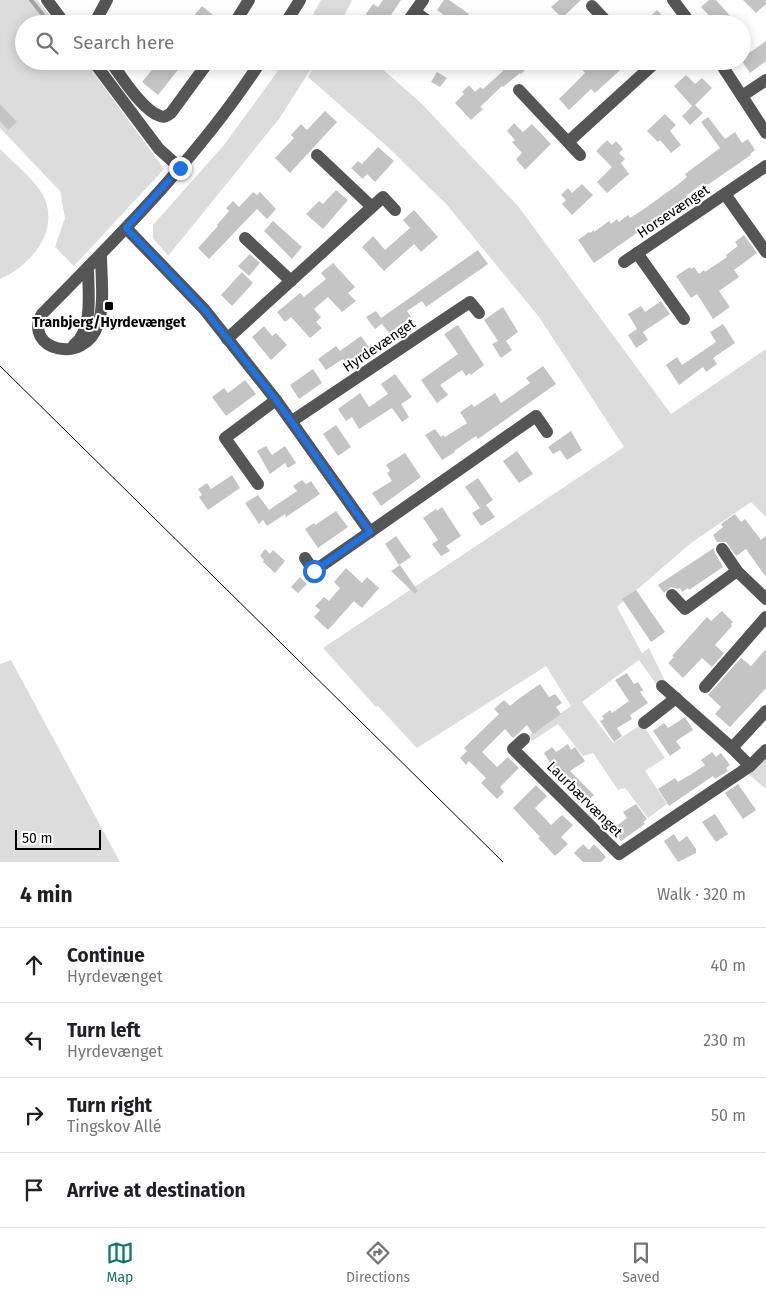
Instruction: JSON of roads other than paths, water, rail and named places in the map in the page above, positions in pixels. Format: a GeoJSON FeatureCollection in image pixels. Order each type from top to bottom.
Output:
{"type":"FeatureCollection","features":[{"type":"Feature","properties":{"kind":"street"},"geometry":{"type":"LineString","coordinates":[[47,0],[58,15]]}},
{"type":"Feature","properties":{"kind":"street"},"geometry":{"type":"LineString","coordinates":[[99,15],[107,0]]}},
{"type":"Feature","properties":{"kind":"street"},"geometry":{"type":"LineString","coordinates":[[240,15],[249,0]]}},
{"type":"Feature","properties":{"kind":"street"},"geometry":{"type":"LineString","coordinates":[[291,15],[300,0]]}},
{"type":"Feature","properties":{"kind":"street"},"geometry":{"type":"LineString","coordinates":[[413,15],[423,0]]}},
{"type":"Feature","properties":{"kind":"street"},"geometry":{"type":"LineString","coordinates":[[677,2],[685,15]]}},
{"type":"Feature","properties":{"kind":"street"},"geometry":{"type":"LineString","coordinates":[[592,6],[600,15]]}},
{"type":"Feature","properties":{"kind":"street"},"geometry":{"type":"LineString","coordinates":[[415,12],[419,15]]}},
{"type":"Feature","properties":{"kind":"street"},"geometry":{"type":"LineString","coordinates":[[100,70],[158,149],[180,168]]}},
{"type":"Feature","properties":{"kind":"street"},"geometry":{"type":"LineString","coordinates":[[117,70],[140,102],[155,114],[166,117],[202,70]]}},
{"type":"Feature","properties":{"kind":"street"},"geometry":{"type":"LineString","coordinates":[[101,254],[101,314],[93,335],[86,344],[77,349],[66,350],[44,341],[38,332],[38,320],[42,314],[126,228],[180,168],[255,70]]}},
{"type":"Feature","properties":{"kind":"street"},"geometry":{"type":"LineString","coordinates":[[568,142],[643,70]]}},
{"type":"Feature","properties":{"kind":"street"},"geometry":{"type":"LineString","coordinates":[[725,70],[766,133]]}},
{"type":"Feature","properties":{"kind":"street"},"geometry":{"type":"LineString","coordinates":[[742,96],[766,80]]}},
{"type":"Feature","properties":{"kind":"street"},"geometry":{"type":"LineString","coordinates":[[520,90],[580,155]]}},
{"type":"Feature","properties":{"kind":"street"},"geometry":{"type":"LineString","coordinates":[[317,155],[372,207]]}},
{"type":"Feature","properties":{"kind":"street","name":"Horsevænget"},"geometry":{"type":"LineString","coordinates":[[624,262],[766,166]]}},
{"type":"Feature","properties":{"kind":"street","name":"Horsevænget"},"geometry":{"type":"LineString","coordinates":[[725,194],[766,252]]}},
{"type":"Feature","properties":{"kind":"street"},"geometry":{"type":"LineString","coordinates":[[227,339],[383,197],[396,210]]}},
{"type":"Feature","properties":{"kind":"street"},"geometry":{"type":"LineString","coordinates":[[126,228],[204,309],[292,421],[370,532]]}},
{"type":"Feature","properties":{"kind":"street"},"geometry":{"type":"LineString","coordinates":[[245,238],[291,281]]}},
{"type":"Feature","properties":{"kind":"street","name":"Horsevænget"},"geometry":{"type":"LineString","coordinates":[[637,253],[684,319]]}},
{"type":"Feature","properties":{"kind":"street"},"geometry":{"type":"LineString","coordinates":[[66,350],[78,342],[86,327],[88,318],[88,267]]}},
{"type":"Feature","properties":{"kind":"street","name":"Hyrdevænget"},"geometry":{"type":"LineString","coordinates":[[292,421],[470,302],[479,313]]}},
{"type":"Feature","properties":{"kind":"street"},"geometry":{"type":"LineString","coordinates":[[258,484],[225,438],[276,400]]}},
{"type":"Feature","properties":{"kind":"street"},"geometry":{"type":"LineString","coordinates":[[305,558],[314,571],[536,416],[547,432]]}},
{"type":"Feature","properties":{"kind":"street"},"geometry":{"type":"LineString","coordinates":[[722,549],[736,571],[766,599]]}},
{"type":"Feature","properties":{"kind":"street"},"geometry":{"type":"LineString","coordinates":[[672,595],[685,609],[736,571]]}},
{"type":"Feature","properties":{"kind":"street"},"geometry":{"type":"LineString","coordinates":[[705,687],[766,617]]}},
{"type":"Feature","properties":{"kind":"street"},"geometry":{"type":"LineString","coordinates":[[662,686],[750,766]]}},
{"type":"Feature","properties":{"kind":"street"},"geometry":{"type":"LineString","coordinates":[[644,723],[676,698]]}},
{"type":"Feature","properties":{"kind":"street"},"geometry":{"type":"LineString","coordinates":[[732,748],[766,711]]}},
{"type":"Feature","properties":{"kind":"street","name":"Laurbærvænget"},"geometry":{"type":"LineString","coordinates":[[524,739],[513,749],[619,854],[750,766],[766,750]]}},
{"type":"Feature","properties":{"kind":"waterway"},"geometry":{"type":"LineString","coordinates":[[31,0],[43,15]]}},
{"type":"Feature","properties":{"kind":"tram line"},"geometry":{"type":"LineString","coordinates":[[0,366],[503,862]]}},
{"type":"Feature","properties":{"kind":"place","name":"Tranbjerg/Hyrdevænget"},"geometry":{"type":"Point","coordinates":[109,306]}}]}
